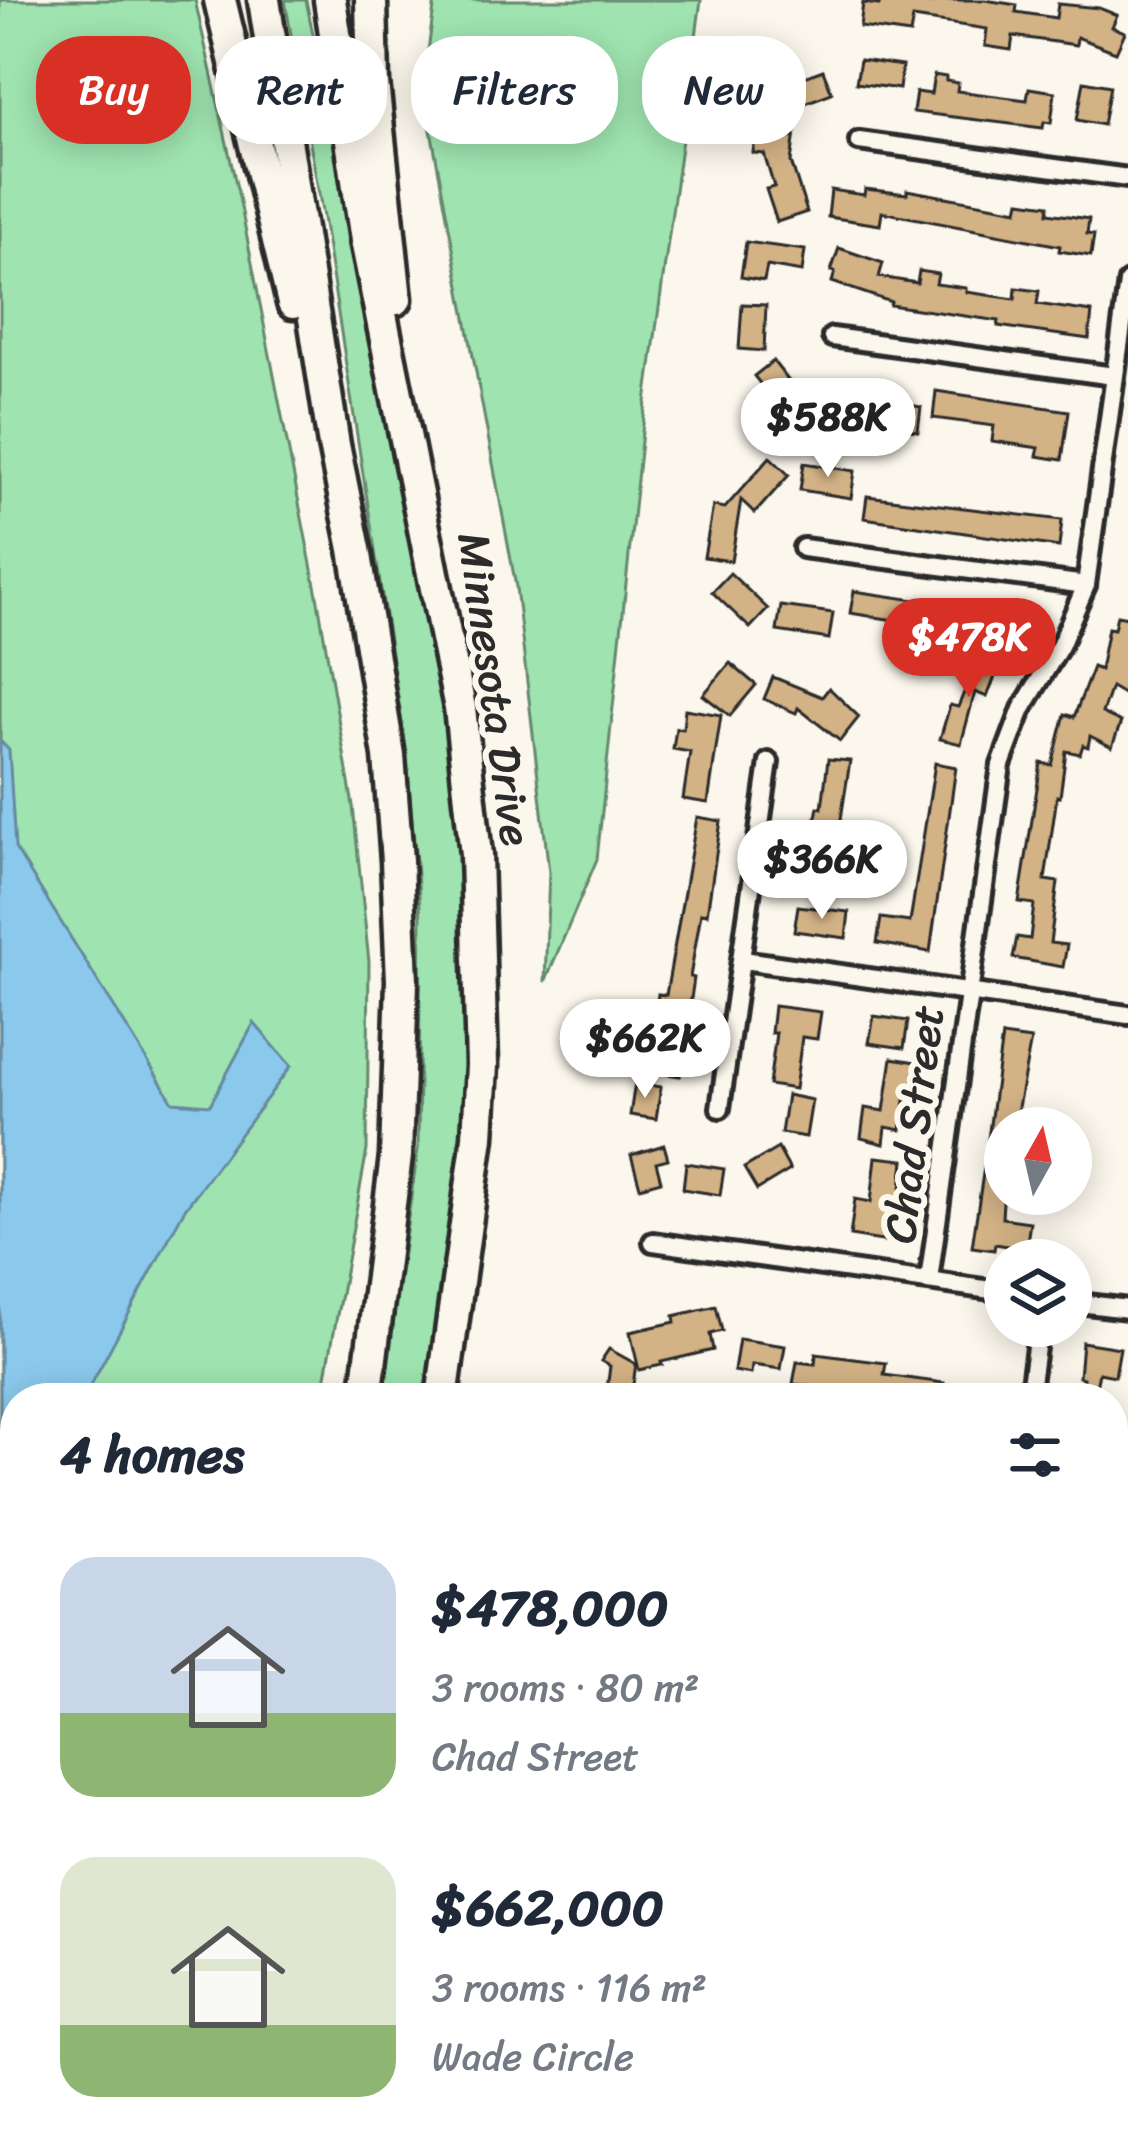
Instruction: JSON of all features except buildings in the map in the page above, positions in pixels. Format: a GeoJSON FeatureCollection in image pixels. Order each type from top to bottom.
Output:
{"type":"FeatureCollection","features":[{"type":"Feature","properties":{"kind":"highway"},"geometry":{"type":"LineString","coordinates":[[220,0],[304,351],[334,445]]}},
{"type":"Feature","properties":{"kind":"highway"},"geometry":{"type":"LineString","coordinates":[[264,0],[389,756],[398,861],[402,981],[396,1156],[368,1383]]}},
{"type":"Feature","properties":{"kind":"highway","name":"Minnesota Drive"},"geometry":{"type":"LineString","coordinates":[[330,0],[366,239],[460,708],[476,855],[482,1006],[478,1137],[444,1383]]}},
{"type":"Feature","properties":{"kind":"highway"},"geometry":{"type":"LineString","coordinates":[[371,0],[374,82],[416,478]]}},
{"type":"Feature","properties":{"kind":"highway"},"geometry":{"type":"LineString","coordinates":[[352,1383],[382,1272]]}},
{"type":"Feature","properties":{"kind":"street"},"geometry":{"type":"LineString","coordinates":[[859,141],[1128,178]]}},
{"type":"Feature","properties":{"kind":"street","name":"Chad Street"},"geometry":{"type":"LineString","coordinates":[[929,1280],[1000,765],[1022,709],[1060,646],[1086,585],[1128,282]]}},
{"type":"Feature","properties":{"kind":"street"},"geometry":{"type":"LineString","coordinates":[[832,338],[1114,376]]}},
{"type":"Feature","properties":{"kind":"street"},"geometry":{"type":"LineString","coordinates":[[803,548],[1086,585]]}},
{"type":"Feature","properties":{"kind":"street"},"geometry":{"type":"LineString","coordinates":[[720,1108],[770,762]]}},
{"type":"Feature","properties":{"kind":"street"},"geometry":{"type":"LineString","coordinates":[[742,960],[1128,1015]]}},
{"type":"Feature","properties":{"kind":"street"},"geometry":{"type":"LineString","coordinates":[[653,1242],[984,1289]]}},
{"type":"Feature","properties":{"kind":"street"},"geometry":{"type":"LineString","coordinates":[[1092,1305],[1128,1309]]}},
{"type":"Feature","properties":{"kind":"street"},"geometry":{"type":"LineString","coordinates":[[1031,1383],[1037,1347]]}},
{"type":"Feature","properties":{"kind":"green space"},"geometry":{"type":"Polygon","coordinates":[[[0,0],[195,0],[215,90],[215,144],[227,144],[317,595],[353,806],[369,962],[367,1150],[325,1383],[0,1383],[0,0]]]}},
{"type":"Feature","properties":{"kind":"green space"},"geometry":{"type":"Polygon","coordinates":[[[285,0],[306,0],[313,36],[291,36],[285,0]]]}},
{"type":"Feature","properties":{"kind":"green space"},"geometry":{"type":"Polygon","coordinates":[[[435,0],[701,0],[696,36],[642,36],[642,144],[681,144],[642,432],[597,859],[545,982],[549,872],[516,587],[434,144],[618,144],[618,36],[430,36],[435,0]]]}},
{"type":"Feature","properties":{"kind":"green space"},"geometry":{"type":"Polygon","coordinates":[[[310,144],[335,144],[452,741],[467,971],[467,1098],[426,1383],[384,1383],[418,1149],[421,917],[405,743],[310,144]]]}},
{"type":"Feature","properties":{"kind":"water"},"geometry":{"type":"Polygon","coordinates":[[[0,741],[9,750],[15,848],[173,1102],[210,1105],[254,1023],[291,1066],[184,1210],[92,1383],[0,1383],[0,741]]]}}]}
